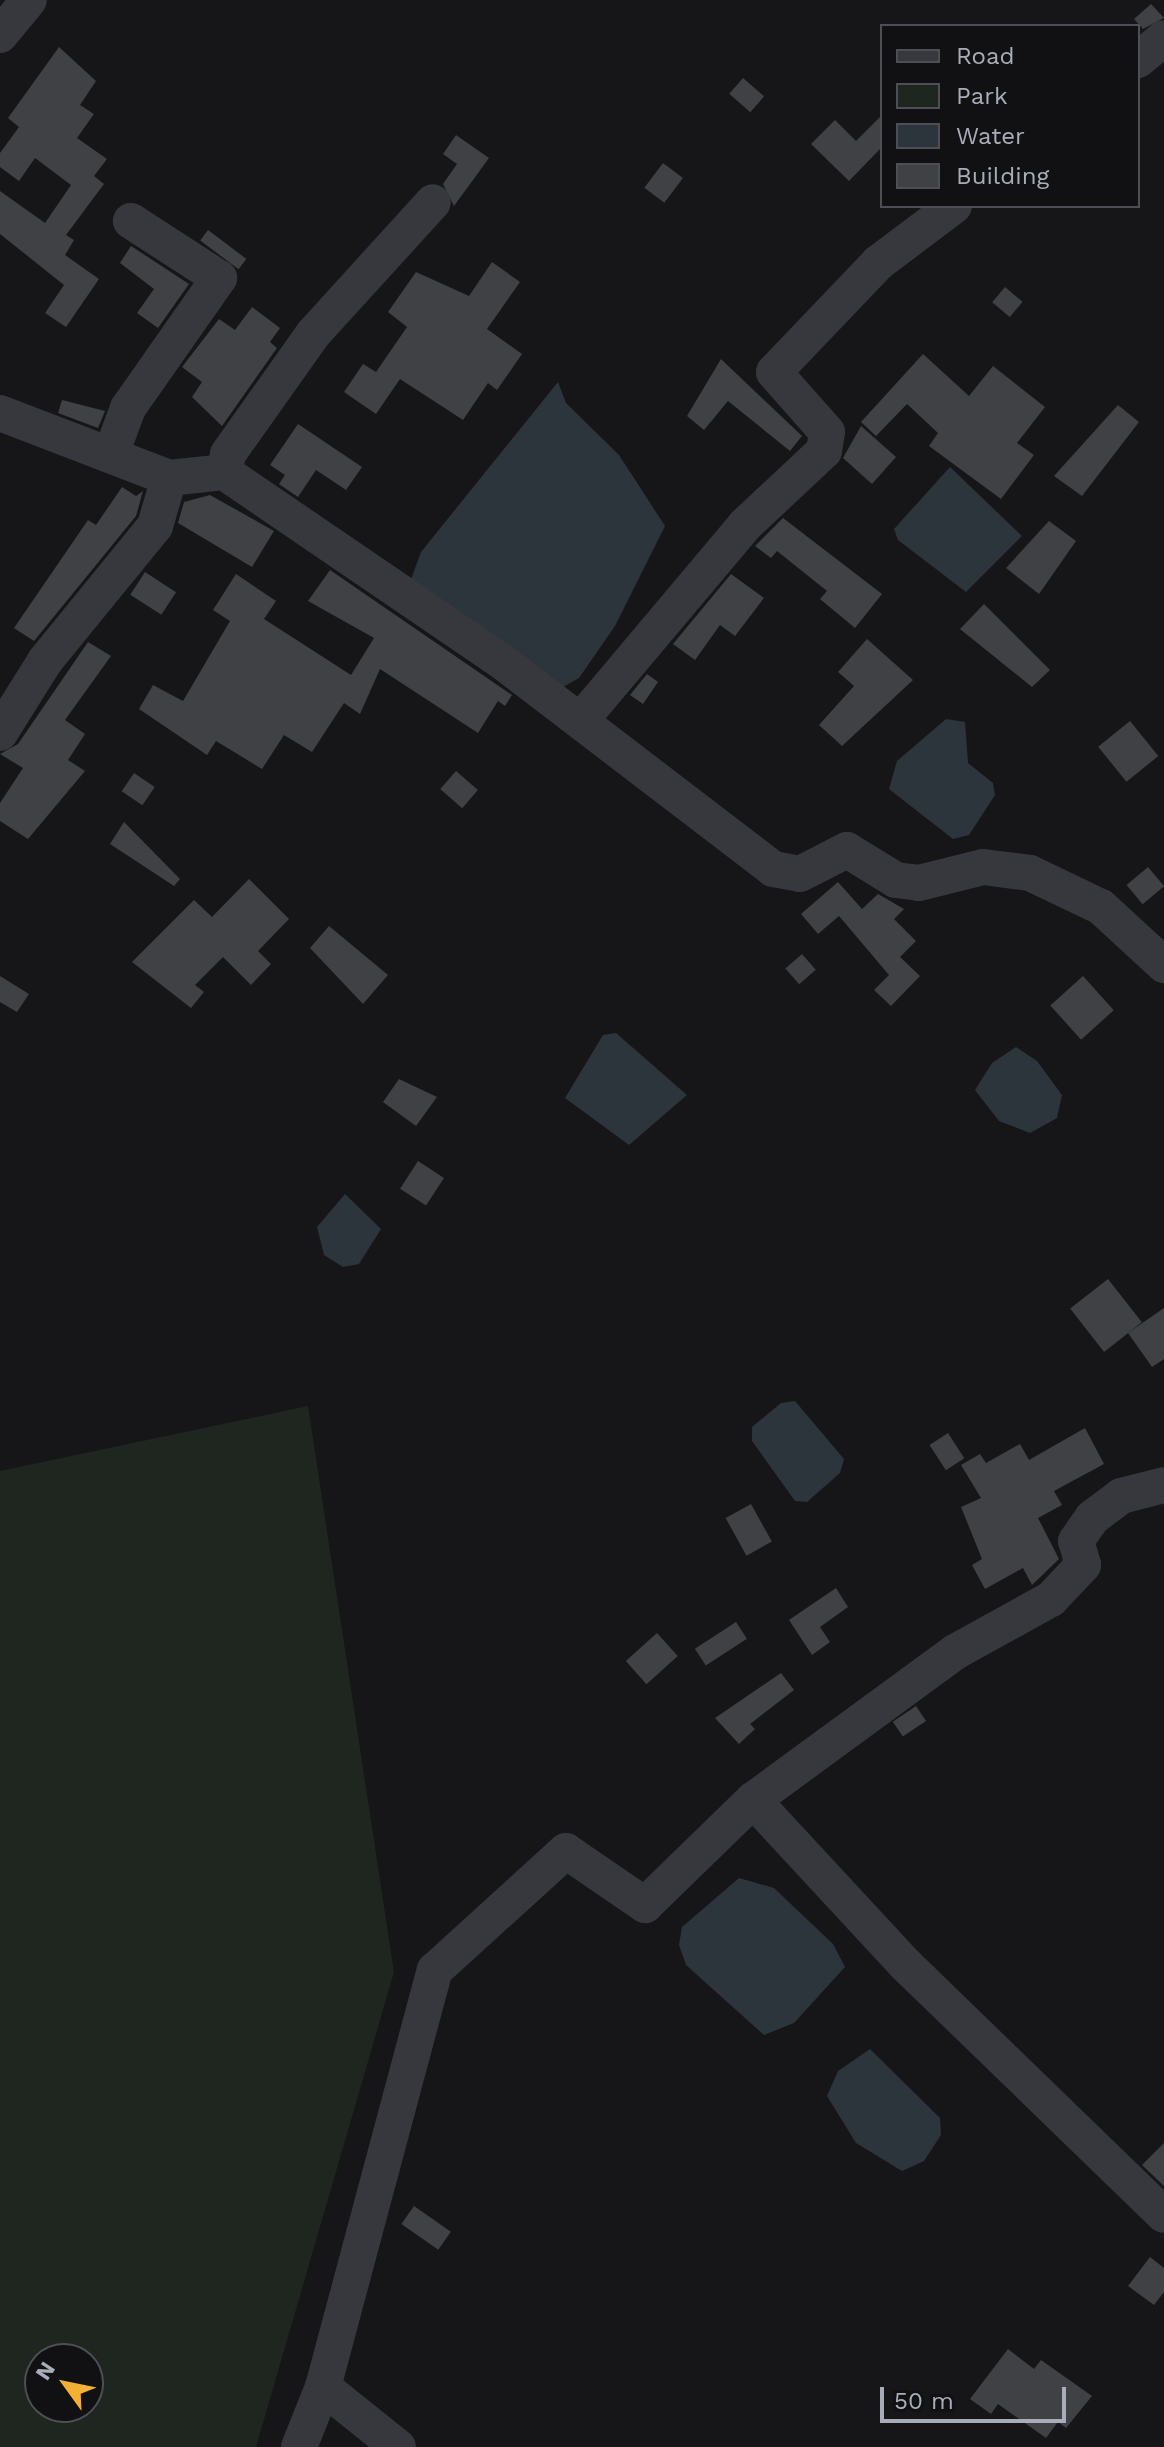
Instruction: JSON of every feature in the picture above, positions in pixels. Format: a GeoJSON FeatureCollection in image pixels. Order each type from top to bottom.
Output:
{"type":"FeatureCollection","features":[{"type":"Feature","properties":{"kind":"street"},"geometry":{"type":"LineString","coordinates":[[0,35],[29,0]]}},
{"type":"Feature","properties":{"kind":"street"},"geometry":{"type":"LineString","coordinates":[[1140,58],[1164,38]]}},
{"type":"Feature","properties":{"kind":"street"},"geometry":{"type":"LineString","coordinates":[[224,472],[228,454],[313,334],[433,202]]}},
{"type":"Feature","properties":{"kind":"street"},"geometry":{"type":"LineString","coordinates":[[581,720],[745,525],[824,451],[827,432],[774,372],[878,263],[951,208]]}},
{"type":"Feature","properties":{"kind":"street"},"geometry":{"type":"LineString","coordinates":[[111,454],[128,408],[219,278],[131,221]]}},
{"type":"Feature","properties":{"kind":"street"},"geometry":{"type":"LineString","coordinates":[[0,413],[169,478],[224,472],[581,720],[773,869],[800,874],[847,850],[896,880],[919,883],[983,867],[1030,873],[1101,907],[1164,965]]}},
{"type":"Feature","properties":{"kind":"street"},"geometry":{"type":"LineString","coordinates":[[0,733],[45,661],[155,526],[169,478]]}},
{"type":"Feature","properties":{"kind":"street"},"geometry":{"type":"LineString","coordinates":[[299,2447],[323,2387],[435,1970],[566,1851],[645,1905],[753,1800],[955,1652],[1051,1599],[1083,1565],[1076,1541],[1092,1518],[1121,1496],[1164,1485]]}},
{"type":"Feature","properties":{"kind":"street"},"geometry":{"type":"LineString","coordinates":[[753,1800],[906,1965],[1164,2215]]}},
{"type":"Feature","properties":{"kind":"street"},"geometry":{"type":"LineString","coordinates":[[323,2387],[398,2447]]}},
{"type":"Feature","properties":{"kind":"green space"},"geometry":{"type":"Polygon","coordinates":[[[308,1406],[394,1972],[256,2447],[0,2447],[0,1471],[308,1406]]]}},
{"type":"Feature","properties":{"kind":"water"},"geometry":{"type":"Polygon","coordinates":[[[558,382],[566,403],[619,455],[665,526],[615,626],[579,678],[563,687],[410,582],[421,552],[558,382]]]}},
{"type":"Feature","properties":{"kind":"water"},"geometry":{"type":"Polygon","coordinates":[[[950,467],[1022,536],[966,592],[898,540],[894,529],[950,467]]]}},
{"type":"Feature","properties":{"kind":"water"},"geometry":{"type":"Polygon","coordinates":[[[946,719],[965,722],[968,763],[993,783],[995,795],[969,835],[953,839],[889,789],[897,761],[946,719]]]}},
{"type":"Feature","properties":{"kind":"water"},"geometry":{"type":"Polygon","coordinates":[[[616,1033],[687,1095],[629,1145],[565,1098],[603,1035],[616,1033]]]}},
{"type":"Feature","properties":{"kind":"water"},"geometry":{"type":"Polygon","coordinates":[[[1016,1047],[1037,1061],[1062,1095],[1057,1118],[1030,1133],[999,1121],[975,1090],[992,1063],[1016,1047]]]}},
{"type":"Feature","properties":{"kind":"water"},"geometry":{"type":"Polygon","coordinates":[[[345,1194],[381,1229],[359,1264],[343,1267],[324,1255],[317,1227],[345,1194]]]}},
{"type":"Feature","properties":{"kind":"water"},"geometry":{"type":"Polygon","coordinates":[[[795,1401],[844,1459],[840,1473],[807,1502],[795,1501],[752,1441],[752,1427],[781,1403],[795,1401]]]}},
{"type":"Feature","properties":{"kind":"water"},"geometry":{"type":"Polygon","coordinates":[[[739,1878],[774,1888],[833,1944],[845,1967],[794,2023],[764,2035],[686,1965],[679,1945],[682,1927],[739,1878]]]}},
{"type":"Feature","properties":{"kind":"water"},"geometry":{"type":"Polygon","coordinates":[[[870,2049],[940,2118],[941,2135],[924,2161],[902,2171],[856,2143],[827,2096],[838,2071],[870,2049]]]}},
{"type":"Feature","properties":{"kind":"building"},"geometry":{"type":"Polygon","coordinates":[[[1151,4],[1164,18],[1143,29],[1134,19],[1151,4]]]}},
{"type":"Feature","properties":{"kind":"building"},"geometry":{"type":"Polygon","coordinates":[[[59,47],[96,81],[80,105],[94,114],[77,138],[107,159],[94,176],[104,184],[66,235],[74,240],[65,255],[99,279],[66,327],[45,313],[64,285],[0,234],[0,191],[45,223],[71,185],[35,158],[19,181],[0,167],[0,153],[19,127],[8,118],[59,47]]]}},
{"type":"Feature","properties":{"kind":"building"},"geometry":{"type":"Polygon","coordinates":[[[743,78],[764,96],[750,112],[729,94],[743,78]]]}},
{"type":"Feature","properties":{"kind":"building"},"geometry":{"type":"Polygon","coordinates":[[[880,117],[880,149],[849,181],[811,144],[835,120],[856,141],[880,117]]]}},
{"type":"Feature","properties":{"kind":"building"},"geometry":{"type":"Polygon","coordinates":[[[456,135],[489,158],[454,206],[443,184],[457,164],[443,154],[456,135]]]}},
{"type":"Feature","properties":{"kind":"building"},"geometry":{"type":"Polygon","coordinates":[[[663,163],[683,178],[664,203],[644,188],[663,163]]]}},
{"type":"Feature","properties":{"kind":"building"},"geometry":{"type":"Polygon","coordinates":[[[208,230],[246,259],[239,269],[200,240],[208,230]]]}},
{"type":"Feature","properties":{"kind":"building"},"geometry":{"type":"Polygon","coordinates":[[[131,246],[189,284],[158,328],[137,313],[154,289],[120,263],[131,246]]]}},
{"type":"Feature","properties":{"kind":"building"},"geometry":{"type":"Polygon","coordinates":[[[492,262],[520,282],[487,329],[522,354],[497,390],[488,383],[463,420],[400,379],[376,414],[344,392],[363,364],[376,372],[407,327],[388,312],[416,272],[469,296],[492,262]]]}},
{"type":"Feature","properties":{"kind":"building"},"geometry":{"type":"Polygon","coordinates":[[[1005,287],[1023,302],[1010,317],[992,302],[1005,287]]]}},
{"type":"Feature","properties":{"kind":"building"},"geometry":{"type":"Polygon","coordinates":[[[252,307],[280,328],[270,342],[277,348],[222,426],[192,397],[202,382],[182,367],[219,319],[235,330],[252,307]]]}},
{"type":"Feature","properties":{"kind":"building"},"geometry":{"type":"Polygon","coordinates":[[[923,354],[969,396],[993,366],[1045,407],[1017,443],[1034,455],[1001,499],[929,446],[938,433],[907,404],[876,436],[861,422],[923,354]]]}},
{"type":"Feature","properties":{"kind":"building"},"geometry":{"type":"Polygon","coordinates":[[[721,359],[802,436],[790,451],[728,401],[704,430],[687,416],[721,359]]]}},
{"type":"Feature","properties":{"kind":"building"},"geometry":{"type":"Polygon","coordinates":[[[62,400],[105,411],[98,428],[58,413],[62,400]]]}},
{"type":"Feature","properties":{"kind":"building"},"geometry":{"type":"Polygon","coordinates":[[[1118,405],[1139,422],[1082,496],[1054,476],[1118,405]]]}},
{"type":"Feature","properties":{"kind":"building"},"geometry":{"type":"Polygon","coordinates":[[[298,424],[362,467],[346,490],[316,470],[298,497],[279,484],[285,475],[270,465],[298,424]]]}},
{"type":"Feature","properties":{"kind":"building"},"geometry":{"type":"Polygon","coordinates":[[[861,426],[896,457],[872,484],[843,458],[861,426]]]}},
{"type":"Feature","properties":{"kind":"building"},"geometry":{"type":"Polygon","coordinates":[[[122,487],[136,496],[143,491],[136,516],[34,641],[14,628],[88,520],[96,525],[122,487]]]}},
{"type":"Feature","properties":{"kind":"building"},"geometry":{"type":"Polygon","coordinates":[[[210,495],[274,531],[252,567],[178,523],[184,502],[210,495]]]}},
{"type":"Feature","properties":{"kind":"building"},"geometry":{"type":"Polygon","coordinates":[[[783,518],[882,594],[855,628],[820,599],[827,591],[777,551],[771,558],[755,546],[783,518]]]}},
{"type":"Feature","properties":{"kind":"building"},"geometry":{"type":"Polygon","coordinates":[[[1049,521],[1076,541],[1039,594],[1006,568],[1049,521]]]}},
{"type":"Feature","properties":{"kind":"building"},"geometry":{"type":"Polygon","coordinates":[[[330,570],[512,695],[505,706],[498,701],[478,733],[380,669],[360,714],[344,703],[312,752],[284,735],[262,769],[216,741],[207,755],[139,709],[153,685],[183,701],[230,621],[213,610],[236,574],[276,601],[264,619],[351,675],[374,638],[308,601],[330,570]]]}},
{"type":"Feature","properties":{"kind":"building"},"geometry":{"type":"Polygon","coordinates":[[[145,572],[176,592],[161,615],[130,595],[145,572]]]}},
{"type":"Feature","properties":{"kind":"building"},"geometry":{"type":"Polygon","coordinates":[[[731,574],[764,598],[735,636],[720,625],[695,660],[673,644],[731,574]]]}},
{"type":"Feature","properties":{"kind":"building"},"geometry":{"type":"Polygon","coordinates":[[[984,604],[1050,670],[1032,687],[960,629],[984,604]]]}},
{"type":"Feature","properties":{"kind":"building"},"geometry":{"type":"Polygon","coordinates":[[[867,639],[913,680],[842,746],[819,725],[854,686],[838,672],[867,639]]]}},
{"type":"Feature","properties":{"kind":"building"},"geometry":{"type":"Polygon","coordinates":[[[88,642],[111,656],[65,720],[85,734],[68,760],[85,771],[28,839],[0,821],[0,803],[23,768],[0,754],[18,744],[88,642]]]}},
{"type":"Feature","properties":{"kind":"building"},"geometry":{"type":"Polygon","coordinates":[[[647,674],[658,682],[643,704],[630,695],[647,674]]]}},
{"type":"Feature","properties":{"kind":"building"},"geometry":{"type":"Polygon","coordinates":[[[1130,721],[1158,756],[1126,782],[1098,747],[1130,721]]]}},
{"type":"Feature","properties":{"kind":"building"},"geometry":{"type":"Polygon","coordinates":[[[456,771],[478,790],[462,808],[440,789],[456,771]]]}},
{"type":"Feature","properties":{"kind":"building"},"geometry":{"type":"Polygon","coordinates":[[[134,773],[155,787],[142,805],[122,791],[134,773]]]}},
{"type":"Feature","properties":{"kind":"building"},"geometry":{"type":"Polygon","coordinates":[[[124,822],[180,879],[174,886],[110,844],[124,822]]]}},
{"type":"Feature","properties":{"kind":"building"},"geometry":{"type":"Polygon","coordinates":[[[1148,867],[1164,886],[1143,904],[1127,885],[1148,867]]]}},
{"type":"Feature","properties":{"kind":"building"},"geometry":{"type":"Polygon","coordinates":[[[249,879],[289,919],[258,951],[271,964],[251,985],[223,957],[195,985],[204,992],[191,1008],[132,962],[194,900],[212,917],[249,879]]]}},
{"type":"Feature","properties":{"kind":"building"},"geometry":{"type":"Polygon","coordinates":[[[838,882],[862,909],[878,894],[904,909],[894,919],[916,941],[900,957],[920,976],[891,1006],[874,990],[889,975],[839,916],[818,934],[801,914],[838,882]]]}},
{"type":"Feature","properties":{"kind":"building"},"geometry":{"type":"Polygon","coordinates":[[[329,926],[388,975],[363,1004],[310,948],[329,926]]]}},
{"type":"Feature","properties":{"kind":"building"},"geometry":{"type":"Polygon","coordinates":[[[802,954],[816,970],[799,984],[785,968],[802,954]]]}},
{"type":"Feature","properties":{"kind":"building"},"geometry":{"type":"Polygon","coordinates":[[[0,976],[29,994],[17,1012],[0,1002],[0,976]]]}},
{"type":"Feature","properties":{"kind":"building"},"geometry":{"type":"Polygon","coordinates":[[[1083,976],[1114,1010],[1081,1040],[1050,1005],[1083,976]]]}},
{"type":"Feature","properties":{"kind":"building"},"geometry":{"type":"Polygon","coordinates":[[[399,1079],[437,1097],[416,1126],[383,1102],[399,1079]]]}},
{"type":"Feature","properties":{"kind":"building"},"geometry":{"type":"Polygon","coordinates":[[[418,1161],[444,1178],[426,1206],[400,1189],[418,1161]]]}},
{"type":"Feature","properties":{"kind":"building"},"geometry":{"type":"Polygon","coordinates":[[[1108,1279],[1142,1322],[1104,1352],[1070,1309],[1108,1279]]]}},
{"type":"Feature","properties":{"kind":"building"},"geometry":{"type":"Polygon","coordinates":[[[1164,1308],[1164,1359],[1152,1367],[1128,1333],[1164,1308]]]}},
{"type":"Feature","properties":{"kind":"building"},"geometry":{"type":"Polygon","coordinates":[[[1085,1428],[1104,1464],[1054,1491],[1062,1505],[1038,1518],[1059,1559],[1032,1585],[1023,1568],[985,1589],[972,1565],[982,1559],[961,1507],[981,1498],[961,1465],[980,1454],[986,1463],[1020,1444],[1029,1460],[1085,1428]]]}},
{"type":"Feature","properties":{"kind":"building"},"geometry":{"type":"Polygon","coordinates":[[[948,1433],[964,1458],[946,1470],[930,1445],[948,1433]]]}},
{"type":"Feature","properties":{"kind":"building"},"geometry":{"type":"Polygon","coordinates":[[[751,1504],[772,1542],[746,1556],[726,1518],[751,1504]]]}},
{"type":"Feature","properties":{"kind":"building"},"geometry":{"type":"Polygon","coordinates":[[[836,1588],[848,1607],[820,1627],[830,1642],[812,1655],[789,1620],[836,1588]]]}},
{"type":"Feature","properties":{"kind":"building"},"geometry":{"type":"Polygon","coordinates":[[[736,1622],[747,1639],[706,1665],[695,1649],[736,1622]]]}},
{"type":"Feature","properties":{"kind":"building"},"geometry":{"type":"Polygon","coordinates":[[[657,1633],[678,1656],[647,1684],[626,1661],[657,1633]]]}},
{"type":"Feature","properties":{"kind":"building"},"geometry":{"type":"Polygon","coordinates":[[[781,1673],[794,1690],[750,1724],[755,1729],[739,1744],[715,1718],[781,1673]]]}},
{"type":"Feature","properties":{"kind":"building"},"geometry":{"type":"Polygon","coordinates":[[[916,1706],[926,1721],[903,1737],[893,1722],[916,1706]]]}},
{"type":"Feature","properties":{"kind":"building"},"geometry":{"type":"Polygon","coordinates":[[[1164,2143],[1164,2186],[1142,2165],[1164,2143]]]}},
{"type":"Feature","properties":{"kind":"building"},"geometry":{"type":"Polygon","coordinates":[[[414,2206],[451,2232],[438,2250],[401,2224],[414,2206]]]}},
{"type":"Feature","properties":{"kind":"building"},"geometry":{"type":"Polygon","coordinates":[[[1150,2257],[1164,2268],[1164,2292],[1154,2305],[1128,2286],[1150,2257]]]}},
{"type":"Feature","properties":{"kind":"building"},"geometry":{"type":"Polygon","coordinates":[[[1008,2349],[1034,2369],[1041,2360],[1092,2396],[1066,2428],[1058,2422],[1046,2438],[998,2404],[991,2414],[970,2399],[1008,2349]]]}}]}
